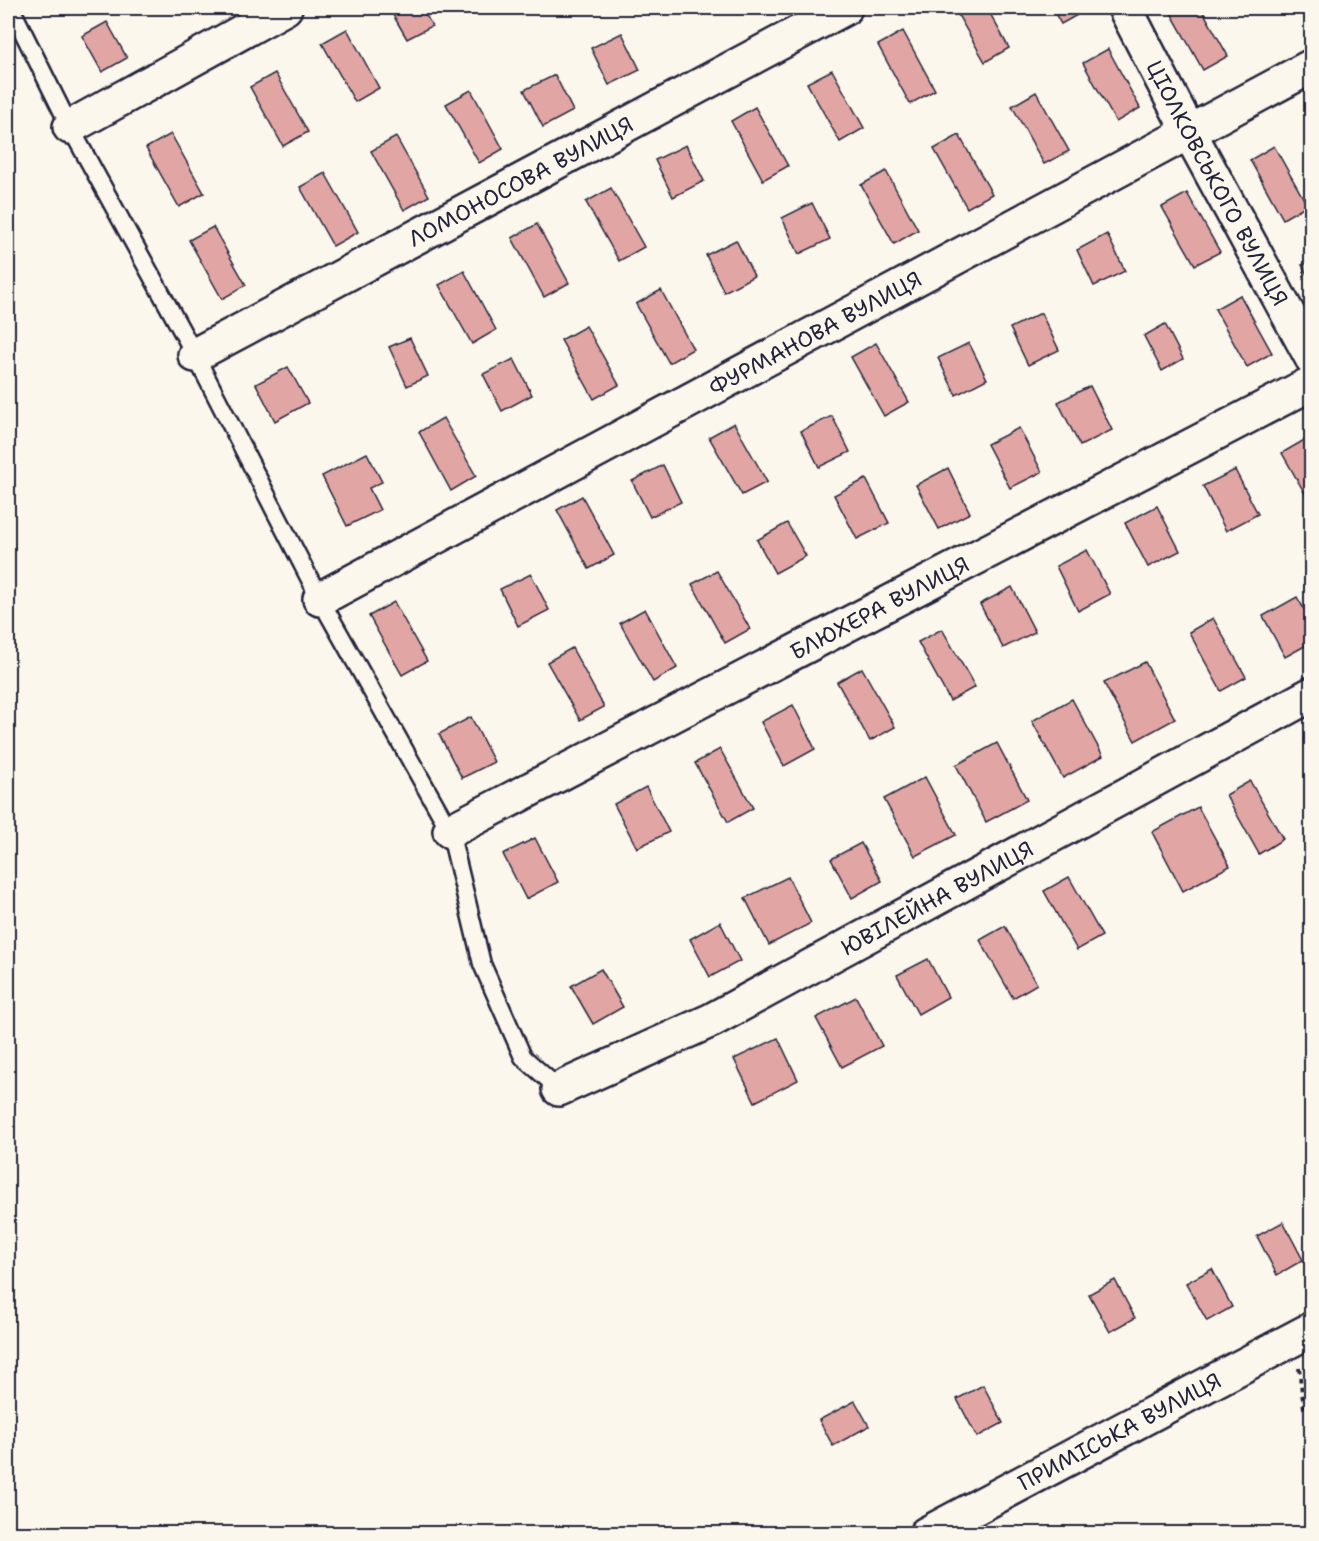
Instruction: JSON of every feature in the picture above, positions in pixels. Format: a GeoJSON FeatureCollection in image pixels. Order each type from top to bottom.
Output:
{"type":"FeatureCollection","features":[{"type":"Feature","properties":{"kind":"street"},"geometry":{"type":"LineString","coordinates":[[70,127],[285,8]]}},
{"type":"Feature","properties":{"kind":"street","name":"ЛОМОНОСОВА ВУЛИЦЯ"},"geometry":{"type":"LineString","coordinates":[[195,355],[845,8]]}},
{"type":"Feature","properties":{"kind":"street","name":"ЦІОЛКОВСЬКОГО ВУЛИЦЯ"},"geometry":{"type":"LineString","coordinates":[[1125,8],[1311,358]]}},
{"type":"Feature","properties":{"kind":"street","name":"ФУРМАНОВА ВУЛИЦЯ"},"geometry":{"type":"LineString","coordinates":[[320,599],[1311,66]]}},
{"type":"Feature","properties":{"kind":"street","name":"БЛЮХЕРА ВУЛИЦЯ"},"geometry":{"type":"LineString","coordinates":[[450,831],[1311,383]]}},
{"type":"Feature","properties":{"kind":"street","name":"ЮВІЛЕЙНА ВУЛИЦЯ"},"geometry":{"type":"LineString","coordinates":[[559,1089],[712,1020],[1311,694]]}},
{"type":"Feature","properties":{"kind":"street","name":"ПРИМІСЬКА ВУЛИЦЯ"},"geometry":{"type":"LineString","coordinates":[[926,1533],[1303,1333]]}},
{"type":"Feature","properties":{"kind":"lane"},"geometry":{"type":"LineString","coordinates":[[11,8],[70,127],[195,355],[320,599],[450,831],[482,964],[523,1057],[559,1089]]}},
{"type":"Feature","properties":{"kind":"path"},"geometry":{"type":"LineString","coordinates":[[1303,1333],[1304,1408],[1311,1414]]}},
{"type":"Feature","properties":{"kind":"path"},"geometry":{"type":"LineString","coordinates":[[1304,1533],[1311,1524]]}},
{"type":"Feature","properties":{"kind":"building"},"geometry":{"type":"Polygon","coordinates":[[[389,8],[422,8],[432,26],[407,39],[389,8]]]}},
{"type":"Feature","properties":{"kind":"building"},"geometry":{"type":"Polygon","coordinates":[[[954,8],[987,8],[1009,48],[985,62],[954,8]]]}},
{"type":"Feature","properties":{"kind":"building"},"geometry":{"type":"Polygon","coordinates":[[[1052,8],[1084,8],[1086,10],[1061,24],[1052,8]]]}},
{"type":"Feature","properties":{"kind":"building"},"geometry":{"type":"Polygon","coordinates":[[[1177,8],[1201,8],[1228,56],[1203,70],[1170,11],[1177,8]]]}},
{"type":"Feature","properties":{"kind":"building"},"geometry":{"type":"Polygon","coordinates":[[[107,22],[127,58],[102,72],[82,36],[107,22]]]}},
{"type":"Feature","properties":{"kind":"building"},"geometry":{"type":"Polygon","coordinates":[[[347,29],[379,88],[355,102],[322,43],[347,29]]]}},
{"type":"Feature","properties":{"kind":"building"},"geometry":{"type":"Polygon","coordinates":[[[903,31],[935,90],[910,104],[878,45],[903,31]]]}},
{"type":"Feature","properties":{"kind":"building"},"geometry":{"type":"Polygon","coordinates":[[[622,33],[640,70],[609,85],[591,48],[622,33]]]}},
{"type":"Feature","properties":{"kind":"building"},"geometry":{"type":"Polygon","coordinates":[[[1108,49],[1140,108],[1116,122],[1083,63],[1108,49]]]}},
{"type":"Feature","properties":{"kind":"building"},"geometry":{"type":"Polygon","coordinates":[[[832,70],[864,128],[840,142],[807,83],[832,70]]]}},
{"type":"Feature","properties":{"kind":"building"},"geometry":{"type":"Polygon","coordinates":[[[275,73],[308,132],[283,146],[250,87],[275,73]]]}},
{"type":"Feature","properties":{"kind":"building"},"geometry":{"type":"Polygon","coordinates":[[[555,75],[573,111],[543,127],[524,90],[555,75]]]}},
{"type":"Feature","properties":{"kind":"building"},"geometry":{"type":"Polygon","coordinates":[[[471,90],[503,149],[479,163],[446,104],[471,90]]]}},
{"type":"Feature","properties":{"kind":"building"},"geometry":{"type":"Polygon","coordinates":[[[1036,92],[1069,151],[1044,164],[1012,106],[1036,92]]]}},
{"type":"Feature","properties":{"kind":"building"},"geometry":{"type":"Polygon","coordinates":[[[755,107],[788,166],[763,180],[731,121],[755,107]]]}},
{"type":"Feature","properties":{"kind":"building"},"geometry":{"type":"Polygon","coordinates":[[[171,134],[204,193],[179,207],[146,148],[171,134]]]}},
{"type":"Feature","properties":{"kind":"building"},"geometry":{"type":"Polygon","coordinates":[[[959,135],[992,194],[967,208],[934,149],[959,135]]]}},
{"type":"Feature","properties":{"kind":"building"},"geometry":{"type":"Polygon","coordinates":[[[396,137],[429,196],[404,210],[371,151],[396,137]]]}},
{"type":"Feature","properties":{"kind":"building"},"geometry":{"type":"Polygon","coordinates":[[[686,145],[704,181],[673,197],[655,160],[686,145]]]}},
{"type":"Feature","properties":{"kind":"building"},"geometry":{"type":"Polygon","coordinates":[[[1274,146],[1307,205],[1283,219],[1250,160],[1274,146]]]}},
{"type":"Feature","properties":{"kind":"building"},"geometry":{"type":"Polygon","coordinates":[[[886,171],[918,230],[894,244],[861,185],[886,171]]]}},
{"type":"Feature","properties":{"kind":"building"},"geometry":{"type":"Polygon","coordinates":[[[325,173],[358,232],[333,246],[300,187],[325,173]]]}},
{"type":"Feature","properties":{"kind":"building"},"geometry":{"type":"Polygon","coordinates":[[[611,188],[644,247],[619,261],[586,202],[611,188]]]}},
{"type":"Feature","properties":{"kind":"building"},"geometry":{"type":"Polygon","coordinates":[[[1187,193],[1220,252],[1195,265],[1162,207],[1187,193]]]}},
{"type":"Feature","properties":{"kind":"building"},"geometry":{"type":"Polygon","coordinates":[[[812,203],[830,239],[799,254],[782,218],[812,203]]]}},
{"type":"Feature","properties":{"kind":"building"},"geometry":{"type":"Polygon","coordinates":[[[537,224],[569,283],[544,297],[512,238],[537,224]]]}},
{"type":"Feature","properties":{"kind":"building"},"geometry":{"type":"Polygon","coordinates":[[[213,227],[246,285],[222,299],[189,240],[213,227]]]}},
{"type":"Feature","properties":{"kind":"building"},"geometry":{"type":"Polygon","coordinates":[[[1107,234],[1125,271],[1094,286],[1077,250],[1107,234]]]}},
{"type":"Feature","properties":{"kind":"building"},"geometry":{"type":"Polygon","coordinates":[[[736,240],[754,276],[724,292],[706,255],[736,240]]]}},
{"type":"Feature","properties":{"kind":"building"},"geometry":{"type":"Polygon","coordinates":[[[1312,261],[1312,284],[1302,265],[1312,261]]]}},
{"type":"Feature","properties":{"kind":"building"},"geometry":{"type":"Polygon","coordinates":[[[464,271],[496,330],[472,344],[439,285],[464,271]]]}},
{"type":"Feature","properties":{"kind":"building"},"geometry":{"type":"Polygon","coordinates":[[[661,290],[693,349],[669,363],[636,304],[661,290]]]}},
{"type":"Feature","properties":{"kind":"building"},"geometry":{"type":"Polygon","coordinates":[[[1240,295],[1272,353],[1247,367],[1215,309],[1240,295]]]}},
{"type":"Feature","properties":{"kind":"building"},"geometry":{"type":"Polygon","coordinates":[[[1041,313],[1059,350],[1028,365],[1010,328],[1041,313]]]}},
{"type":"Feature","properties":{"kind":"building"},"geometry":{"type":"Polygon","coordinates":[[[1165,324],[1183,359],[1162,371],[1144,336],[1165,324]]]}},
{"type":"Feature","properties":{"kind":"building"},"geometry":{"type":"Polygon","coordinates":[[[586,326],[619,385],[594,399],[561,340],[586,326]]]}},
{"type":"Feature","properties":{"kind":"building"},"geometry":{"type":"Polygon","coordinates":[[[410,338],[428,376],[407,386],[389,347],[410,338]]]}},
{"type":"Feature","properties":{"kind":"building"},"geometry":{"type":"Polygon","coordinates":[[[876,343],[909,402],[884,416],[851,357],[876,343]]]}},
{"type":"Feature","properties":{"kind":"building"},"geometry":{"type":"Polygon","coordinates":[[[969,343],[987,379],[956,395],[938,358],[969,343]]]}},
{"type":"Feature","properties":{"kind":"building"},"geometry":{"type":"Polygon","coordinates":[[[514,359],[532,395],[502,411],[483,374],[514,359]]]}},
{"type":"Feature","properties":{"kind":"building"},"geometry":{"type":"Polygon","coordinates":[[[288,367],[308,403],[275,421],[256,384],[288,367]]]}},
{"type":"Feature","properties":{"kind":"building"},"geometry":{"type":"Polygon","coordinates":[[[1090,386],[1112,430],[1080,446],[1058,402],[1090,386]]]}},
{"type":"Feature","properties":{"kind":"building"},"geometry":{"type":"Polygon","coordinates":[[[832,416],[850,452],[819,467],[801,431],[832,416]]]}},
{"type":"Feature","properties":{"kind":"building"},"geometry":{"type":"Polygon","coordinates":[[[443,418],[476,476],[451,491],[419,432],[443,418]]]}},
{"type":"Feature","properties":{"kind":"building"},"geometry":{"type":"Polygon","coordinates":[[[734,423],[767,482],[742,495],[709,437],[734,423]]]}},
{"type":"Feature","properties":{"kind":"building"},"geometry":{"type":"Polygon","coordinates":[[[1019,428],[1042,472],[1010,488],[987,444],[1019,428]]]}},
{"type":"Feature","properties":{"kind":"building"},"geometry":{"type":"Polygon","coordinates":[[[1306,439],[1312,448],[1312,506],[1282,453],[1306,439]]]}},
{"type":"Feature","properties":{"kind":"building"},"geometry":{"type":"Polygon","coordinates":[[[367,453],[382,482],[369,488],[380,510],[347,526],[322,476],[367,453]]]}},
{"type":"Feature","properties":{"kind":"building"},"geometry":{"type":"Polygon","coordinates":[[[663,465],[681,502],[650,517],[632,481],[663,465]]]}},
{"type":"Feature","properties":{"kind":"building"},"geometry":{"type":"Polygon","coordinates":[[[948,468],[970,513],[939,529],[916,485],[948,468]]]}},
{"type":"Feature","properties":{"kind":"building"},"geometry":{"type":"Polygon","coordinates":[[[1235,470],[1258,514],[1226,531],[1203,486],[1235,470]]]}},
{"type":"Feature","properties":{"kind":"building"},"geometry":{"type":"Polygon","coordinates":[[[866,479],[889,523],[857,539],[834,495],[866,479]]]}},
{"type":"Feature","properties":{"kind":"building"},"geometry":{"type":"Polygon","coordinates":[[[582,496],[614,555],[589,569],[557,510],[582,496]]]}},
{"type":"Feature","properties":{"kind":"building"},"geometry":{"type":"Polygon","coordinates":[[[1157,506],[1180,551],[1148,567],[1125,523],[1157,506]]]}},
{"type":"Feature","properties":{"kind":"building"},"geometry":{"type":"Polygon","coordinates":[[[787,523],[806,556],[775,573],[757,540],[787,523]]]}},
{"type":"Feature","properties":{"kind":"building"},"geometry":{"type":"Polygon","coordinates":[[[1087,550],[1110,594],[1078,611],[1056,566],[1087,550]]]}},
{"type":"Feature","properties":{"kind":"building"},"geometry":{"type":"Polygon","coordinates":[[[717,571],[750,629],[725,643],[692,584],[717,571]]]}},
{"type":"Feature","properties":{"kind":"building"},"geometry":{"type":"Polygon","coordinates":[[[531,574],[549,610],[518,626],[500,589],[531,574]]]}},
{"type":"Feature","properties":{"kind":"building"},"geometry":{"type":"Polygon","coordinates":[[[1012,587],[1035,632],[1003,648],[980,604],[1012,587]]]}},
{"type":"Feature","properties":{"kind":"building"},"geometry":{"type":"Polygon","coordinates":[[[1297,597],[1312,623],[1312,642],[1285,657],[1263,616],[1297,597]]]}},
{"type":"Feature","properties":{"kind":"building"},"geometry":{"type":"Polygon","coordinates":[[[394,602],[427,661],[402,675],[369,616],[394,602]]]}},
{"type":"Feature","properties":{"kind":"building"},"geometry":{"type":"Polygon","coordinates":[[[645,609],[677,668],[653,682],[620,623],[645,609]]]}},
{"type":"Feature","properties":{"kind":"building"},"geometry":{"type":"Polygon","coordinates":[[[1213,618],[1246,677],[1221,691],[1189,632],[1213,618]]]}},
{"type":"Feature","properties":{"kind":"building"},"geometry":{"type":"Polygon","coordinates":[[[942,629],[975,687],[950,701],[918,642],[942,629]]]}},
{"type":"Feature","properties":{"kind":"building"},"geometry":{"type":"Polygon","coordinates":[[[572,648],[604,707],[580,720],[547,662],[572,648]]]}},
{"type":"Feature","properties":{"kind":"building"},"geometry":{"type":"Polygon","coordinates":[[[1145,662],[1175,719],[1135,741],[1104,683],[1145,662]]]}},
{"type":"Feature","properties":{"kind":"building"},"geometry":{"type":"Polygon","coordinates":[[[862,668],[895,727],[870,741],[837,682],[862,668]]]}},
{"type":"Feature","properties":{"kind":"building"},"geometry":{"type":"Polygon","coordinates":[[[1072,699],[1103,756],[1063,778],[1032,721],[1072,699]]]}},
{"type":"Feature","properties":{"kind":"building"},"geometry":{"type":"Polygon","coordinates":[[[793,705],[815,749],[784,766],[761,722],[793,705]]]}},
{"type":"Feature","properties":{"kind":"building"},"geometry":{"type":"Polygon","coordinates":[[[471,717],[494,762],[462,778],[439,734],[471,717]]]}},
{"type":"Feature","properties":{"kind":"building"},"geometry":{"type":"Polygon","coordinates":[[[997,743],[1027,800],[986,822],[956,765],[997,743]]]}},
{"type":"Feature","properties":{"kind":"building"},"geometry":{"type":"Polygon","coordinates":[[[720,749],[753,808],[728,822],[695,763],[720,749]]]}},
{"type":"Feature","properties":{"kind":"building"},"geometry":{"type":"Polygon","coordinates":[[[925,777],[956,835],[915,856],[884,799],[925,777]]]}},
{"type":"Feature","properties":{"kind":"building"},"geometry":{"type":"Polygon","coordinates":[[[1250,781],[1283,839],[1259,854],[1226,795],[1250,781]]]}},
{"type":"Feature","properties":{"kind":"building"},"geometry":{"type":"Polygon","coordinates":[[[646,787],[669,832],[637,848],[614,804],[646,787]]]}},
{"type":"Feature","properties":{"kind":"building"},"geometry":{"type":"Polygon","coordinates":[[[1198,807],[1230,866],[1183,891],[1152,832],[1198,807]]]}},
{"type":"Feature","properties":{"kind":"building"},"geometry":{"type":"Polygon","coordinates":[[[535,838],[558,882],[526,899],[503,854],[535,838]]]}},
{"type":"Feature","properties":{"kind":"building"},"geometry":{"type":"Polygon","coordinates":[[[861,843],[882,881],[852,898],[831,859],[861,843]]]}},
{"type":"Feature","properties":{"kind":"building"},"geometry":{"type":"Polygon","coordinates":[[[788,877],[811,923],[769,945],[745,898],[788,877]]]}},
{"type":"Feature","properties":{"kind":"building"},"geometry":{"type":"Polygon","coordinates":[[[1069,877],[1102,936],[1077,950],[1044,891],[1069,877]]]}},
{"type":"Feature","properties":{"kind":"building"},"geometry":{"type":"Polygon","coordinates":[[[720,922],[740,961],[710,977],[690,939],[720,922]]]}},
{"type":"Feature","properties":{"kind":"building"},"geometry":{"type":"Polygon","coordinates":[[[1005,926],[1037,984],[1013,998],[980,940],[1005,926]]]}},
{"type":"Feature","properties":{"kind":"building"},"geometry":{"type":"Polygon","coordinates":[[[928,959],[948,997],[918,1014],[897,975],[928,959]]]}},
{"type":"Feature","properties":{"kind":"building"},"geometry":{"type":"Polygon","coordinates":[[[601,969],[623,1007],[593,1024],[571,986],[601,969]]]}},
{"type":"Feature","properties":{"kind":"building"},"geometry":{"type":"Polygon","coordinates":[[[856,997],[882,1046],[842,1067],[816,1018],[856,997]]]}},
{"type":"Feature","properties":{"kind":"building"},"geometry":{"type":"Polygon","coordinates":[[[778,1038],[798,1080],[755,1102],[734,1059],[778,1038]]]}},
{"type":"Feature","properties":{"kind":"building"},"geometry":{"type":"Polygon","coordinates":[[[1283,1222],[1303,1260],[1277,1275],[1257,1236],[1283,1222]]]}},
{"type":"Feature","properties":{"kind":"building"},"geometry":{"type":"Polygon","coordinates":[[[1212,1269],[1232,1307],[1207,1321],[1186,1283],[1212,1269]]]}},
{"type":"Feature","properties":{"kind":"building"},"geometry":{"type":"Polygon","coordinates":[[[1115,1280],[1135,1318],[1110,1332],[1089,1294],[1115,1280]]]}},
{"type":"Feature","properties":{"kind":"building"},"geometry":{"type":"Polygon","coordinates":[[[983,1385],[1003,1423],[977,1437],[957,1399],[983,1385]]]}},
{"type":"Feature","properties":{"kind":"building"},"geometry":{"type":"Polygon","coordinates":[[[855,1401],[869,1426],[833,1446],[819,1420],[855,1401]]]}}]}
